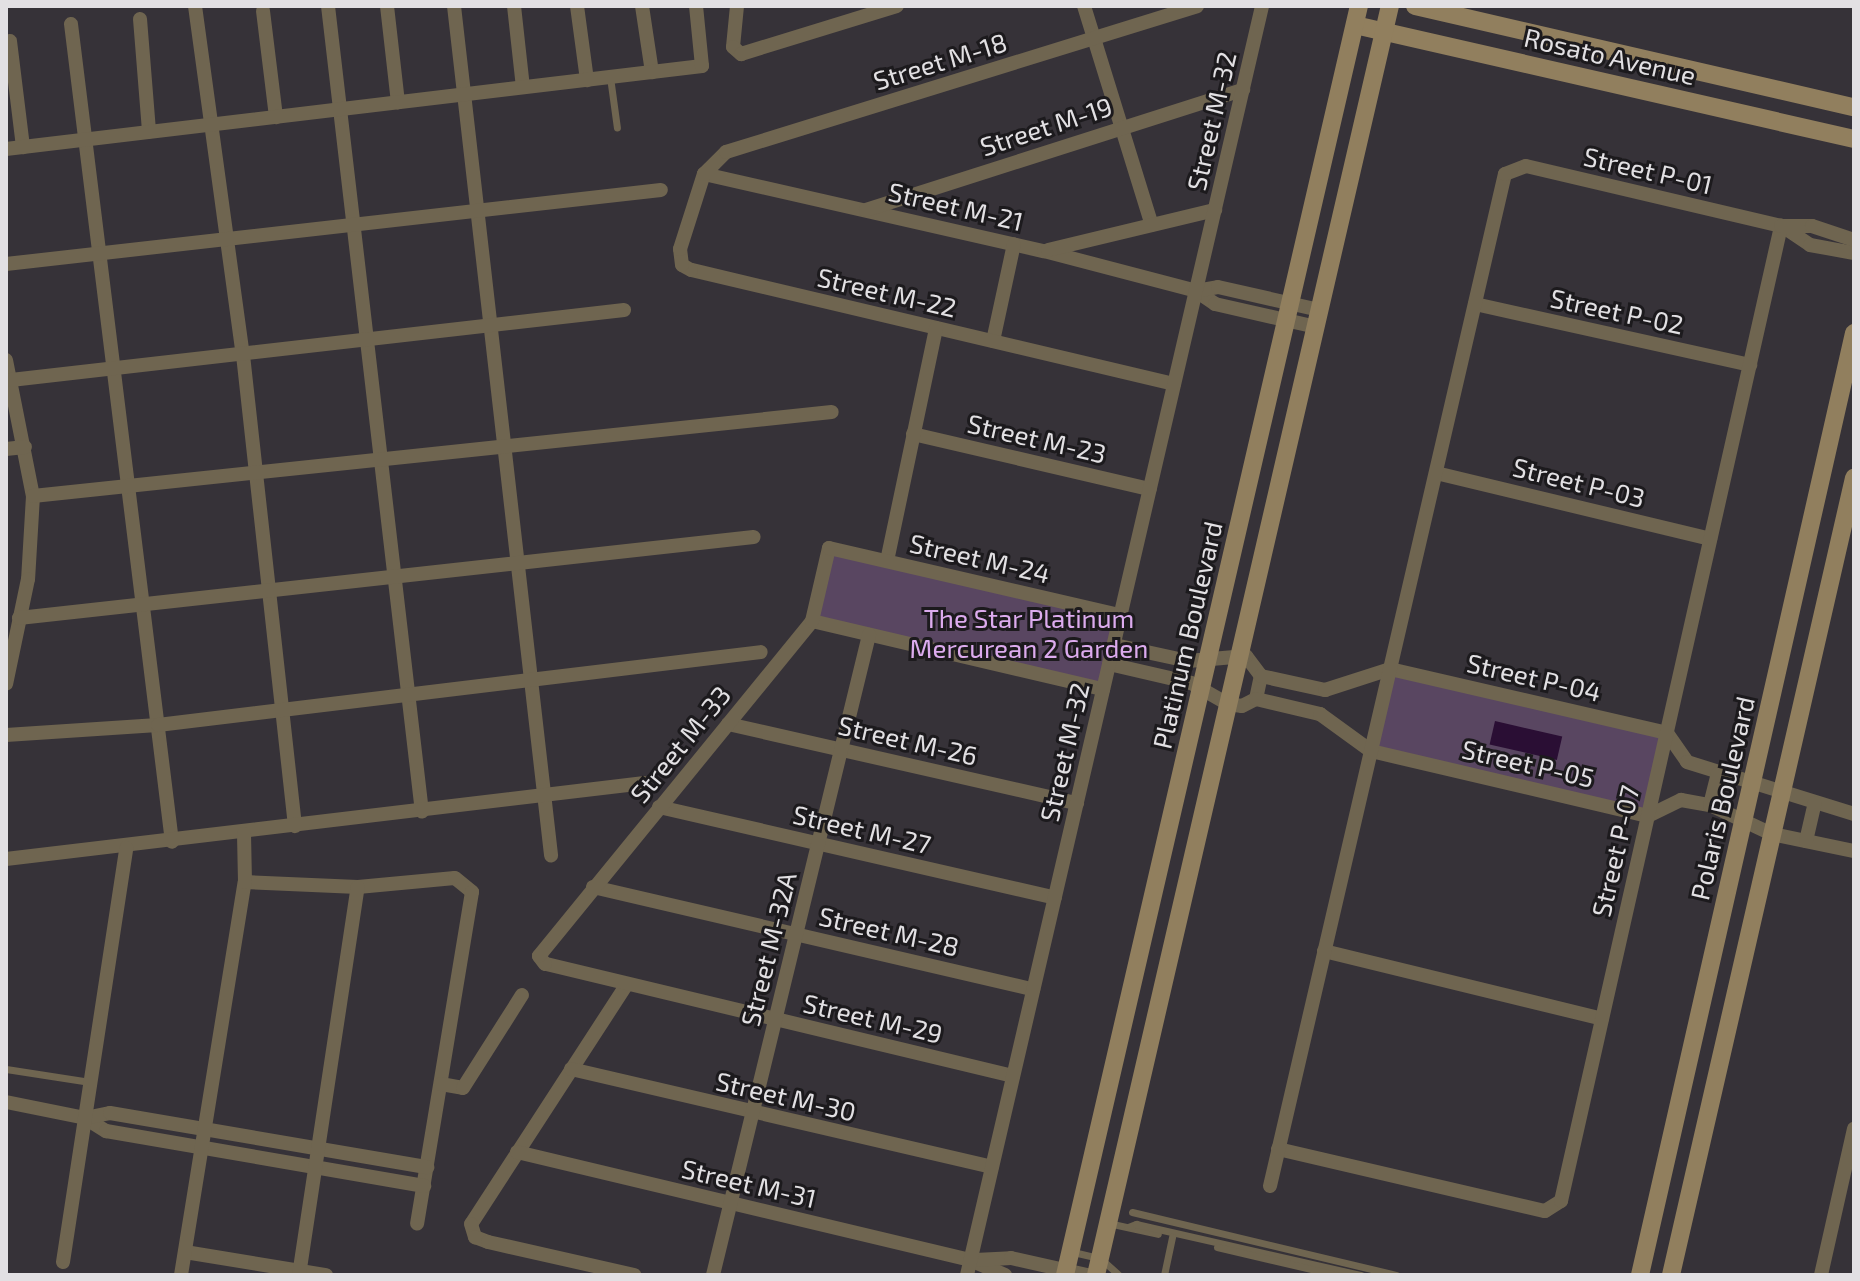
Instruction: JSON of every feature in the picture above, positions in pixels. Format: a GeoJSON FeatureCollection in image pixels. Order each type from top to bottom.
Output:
{"type":"FeatureCollection","features":[{"type":"Feature","properties":{"kind":"street"},"geometry":{"type":"LineString","coordinates":[[195,6],[243,355],[295,826]]}},
{"type":"Feature","properties":{"kind":"street"},"geometry":{"type":"LineString","coordinates":[[328,6],[422,812]]}},
{"type":"Feature","properties":{"kind":"street"},"geometry":{"type":"LineString","coordinates":[[387,6],[398,102]]}},
{"type":"Feature","properties":{"kind":"street"},"geometry":{"type":"LineString","coordinates":[[454,6],[551,855]]}},
{"type":"Feature","properties":{"kind":"street"},"geometry":{"type":"LineString","coordinates":[[514,6],[523,87]]}},
{"type":"Feature","properties":{"kind":"street"},"geometry":{"type":"LineString","coordinates":[[577,6],[587,80]]}},
{"type":"Feature","properties":{"kind":"street"},"geometry":{"type":"LineString","coordinates":[[642,6],[652,72]]}},
{"type":"Feature","properties":{"kind":"street"},"geometry":{"type":"LineString","coordinates":[[6,149],[702,66],[696,6]]}},
{"type":"Feature","properties":{"kind":"street"},"geometry":{"type":"LineString","coordinates":[[737,6],[733,47],[741,54],[897,6]]}},
{"type":"Feature","properties":{"kind":"street"},"geometry":{"type":"LineString","coordinates":[[1084,6],[1152,225]]}},
{"type":"Feature","properties":{"kind":"street","name":"Street M-18"},"geometry":{"type":"LineString","coordinates":[[704,174],[726,152],[1197,6]]}},
{"type":"Feature","properties":{"kind":"street","name":"Street M-32"},"geometry":{"type":"LineString","coordinates":[[969,1268],[1262,6]]}},
{"type":"Feature","properties":{"kind":"street"},"geometry":{"type":"LineString","coordinates":[[1098,1267],[1390,6]]}},
{"type":"Feature","properties":{"kind":"street","name":"Rosato Avenue"},"geometry":{"type":"LineString","coordinates":[[1415,6],[1854,107]]}},
{"type":"Feature","properties":{"kind":"street"},"geometry":{"type":"LineString","coordinates":[[263,11],[276,117]]}},
{"type":"Feature","properties":{"kind":"street","name":"Rosato Avenue"},"geometry":{"type":"LineString","coordinates":[[1357,15],[1384,31],[1854,139]]}},
{"type":"Feature","properties":{"kind":"street","name":"Platinum Boulevard"},"geometry":{"type":"LineString","coordinates":[[1066,1273],[1357,15]]}},
{"type":"Feature","properties":{"kind":"street"},"geometry":{"type":"LineString","coordinates":[[140,19],[149,132]]}},
{"type":"Feature","properties":{"kind":"street"},"geometry":{"type":"LineString","coordinates":[[71,24],[172,842]]}},
{"type":"Feature","properties":{"kind":"street"},"geometry":{"type":"LineString","coordinates":[[10,41],[23,147]]}},
{"type":"Feature","properties":{"kind":"street","name":"Street M-19"},"geometry":{"type":"LineString","coordinates":[[865,210],[1243,90]]}},
{"type":"Feature","properties":{"kind":"street","name":"Street P-01"},"geometry":{"type":"LineString","coordinates":[[1475,304],[1505,174],[1526,166],[1781,226]]}},
{"type":"Feature","properties":{"kind":"street","name":"Street M-21"},"geometry":{"type":"LineString","coordinates":[[704,174],[1044,251],[1196,291],[1218,287],[1288,312],[1318,318]]}},
{"type":"Feature","properties":{"kind":"street","name":"Street M-22"},"geometry":{"type":"LineString","coordinates":[[704,174],[680,249],[682,265],[691,270],[1174,384]]}},
{"type":"Feature","properties":{"kind":"street"},"geometry":{"type":"LineString","coordinates":[[6,264],[661,190]]}},
{"type":"Feature","properties":{"kind":"street"},"geometry":{"type":"LineString","coordinates":[[1044,251],[1215,210]]}},
{"type":"Feature","properties":{"kind":"street"},"geometry":{"type":"LineString","coordinates":[[1781,226],[1812,226],[1854,240]]}},
{"type":"Feature","properties":{"kind":"street"},"geometry":{"type":"LineString","coordinates":[[1781,226],[1810,245],[1854,253]]}},
{"type":"Feature","properties":{"kind":"street","name":"Street P-07"},"geometry":{"type":"LineString","coordinates":[[1278,1149],[1545,1211],[1561,1201],[1781,226]]}},
{"type":"Feature","properties":{"kind":"street"},"geometry":{"type":"LineString","coordinates":[[993,341],[1014,244]]}},
{"type":"Feature","properties":{"kind":"street"},"geometry":{"type":"LineString","coordinates":[[1270,1186],[1475,304]]}},
{"type":"Feature","properties":{"kind":"street","name":"Street P-02"},"geometry":{"type":"LineString","coordinates":[[1475,304],[1750,365]]}},
{"type":"Feature","properties":{"kind":"street"},"geometry":{"type":"LineString","coordinates":[[11,380],[114,371],[624,310]]}},
{"type":"Feature","properties":{"kind":"street"},"geometry":{"type":"LineString","coordinates":[[887,561],[936,328]]}},
{"type":"Feature","properties":{"kind":"street","name":"Polaris Boulevard"},"geometry":{"type":"LineString","coordinates":[[1640,1275],[1854,333]]}},
{"type":"Feature","properties":{"kind":"street"},"geometry":{"type":"LineString","coordinates":[[6,360],[11,380],[10,401],[25,447],[33,496],[28,579],[9,657],[6,684]]}},
{"type":"Feature","properties":{"kind":"street"},"geometry":{"type":"LineString","coordinates":[[33,496],[832,412]]}},
{"type":"Feature","properties":{"kind":"street","name":"Street M-23"},"geometry":{"type":"LineString","coordinates":[[913,434],[1150,489]]}},
{"type":"Feature","properties":{"kind":"street"},"geometry":{"type":"LineString","coordinates":[[6,449],[25,447]]}},
{"type":"Feature","properties":{"kind":"street","name":"Street P-03"},"geometry":{"type":"LineString","coordinates":[[1436,473],[1710,539]]}},
{"type":"Feature","properties":{"kind":"street"},"geometry":{"type":"LineString","coordinates":[[1671,1275],[1854,478]]}},
{"type":"Feature","properties":{"kind":"street"},"geometry":{"type":"LineString","coordinates":[[19,618],[754,537]]}},
{"type":"Feature","properties":{"kind":"street","name":"Street M-24"},"geometry":{"type":"LineString","coordinates":[[829,548],[1120,615]]}},
{"type":"Feature","properties":{"kind":"street","name":"Street M-33"},"geometry":{"type":"LineString","coordinates":[[539,956],[812,621],[829,548]]}},
{"type":"Feature","properties":{"kind":"street"},"geometry":{"type":"LineString","coordinates":[[812,621],[1103,689]]}},
{"type":"Feature","properties":{"kind":"street","name":"Street M-32A"},"geometry":{"type":"LineString","coordinates":[[713,1275],[869,635]]}},
{"type":"Feature","properties":{"kind":"street"},"geometry":{"type":"LineString","coordinates":[[1109,664],[1201,688],[1228,704],[1248,705],[1256,699],[1261,676],[1252,660],[1240,654],[1188,661],[1114,645]]}},
{"type":"Feature","properties":{"kind":"street"},"geometry":{"type":"LineString","coordinates":[[6,735],[158,725],[761,652]]}},
{"type":"Feature","properties":{"kind":"street"},"geometry":{"type":"LineString","coordinates":[[1261,676],[1325,690],[1390,669]]}},
{"type":"Feature","properties":{"kind":"street","name":"Street P-04"},"geometry":{"type":"LineString","coordinates":[[1390,669],[1667,733]]}},
{"type":"Feature","properties":{"kind":"street"},"geometry":{"type":"LineString","coordinates":[[1320,714],[1325,690]]}},
{"type":"Feature","properties":{"kind":"street"},"geometry":{"type":"LineString","coordinates":[[1256,699],[1320,714],[1371,751]]}},
{"type":"Feature","properties":{"kind":"street","name":"Street M-26"},"geometry":{"type":"LineString","coordinates":[[728,724],[1077,803]]}},
{"type":"Feature","properties":{"kind":"street"},"geometry":{"type":"LineString","coordinates":[[1667,733],[1687,762],[1718,774],[1753,779],[1854,814]]}},
{"type":"Feature","properties":{"kind":"street","name":"Street P-05"},"geometry":{"type":"LineString","coordinates":[[1371,751],[1648,816]]}},
{"type":"Feature","properties":{"kind":"street"},"geometry":{"type":"LineString","coordinates":[[1710,805],[1718,774]]}},
{"type":"Feature","properties":{"kind":"street"},"geometry":{"type":"LineString","coordinates":[[6,859],[244,834],[644,783]]}},
{"type":"Feature","properties":{"kind":"street"},"geometry":{"type":"LineString","coordinates":[[1648,816],[1681,800],[1710,805],[1772,834],[1854,851]]}},
{"type":"Feature","properties":{"kind":"street"},"geometry":{"type":"LineString","coordinates":[[1806,841],[1815,803]]}},
{"type":"Feature","properties":{"kind":"street","name":"Street M-27"},"geometry":{"type":"LineString","coordinates":[[659,807],[1055,898]]}},
{"type":"Feature","properties":{"kind":"street"},"geometry":{"type":"LineString","coordinates":[[181,1275],[245,882],[244,834]]}},
{"type":"Feature","properties":{"kind":"street"},"geometry":{"type":"LineString","coordinates":[[63,1262],[126,848]]}},
{"type":"Feature","properties":{"kind":"street"},"geometry":{"type":"LineString","coordinates":[[245,882],[358,887],[455,878],[472,892],[417,1223]]}},
{"type":"Feature","properties":{"kind":"street"},"geometry":{"type":"LineString","coordinates":[[300,1273],[358,887]]}},
{"type":"Feature","properties":{"kind":"street","name":"Street M-28"},"geometry":{"type":"LineString","coordinates":[[593,887],[1033,989]]}},
{"type":"Feature","properties":{"kind":"street"},"geometry":{"type":"LineString","coordinates":[[1324,951],[1602,1019]]}},
{"type":"Feature","properties":{"kind":"street","name":"Street M-29"},"geometry":{"type":"LineString","coordinates":[[539,956],[545,964],[1013,1076]]}},
{"type":"Feature","properties":{"kind":"street"},"geometry":{"type":"LineString","coordinates":[[627,984],[471,1224],[475,1237],[488,1242],[634,1275]]}},
{"type":"Feature","properties":{"kind":"street"},"geometry":{"type":"LineString","coordinates":[[441,1084],[463,1088],[522,995]]}},
{"type":"Feature","properties":{"kind":"street","name":"Street M-30"},"geometry":{"type":"LineString","coordinates":[[571,1069],[752,1114],[992,1167]]}},
{"type":"Feature","properties":{"kind":"street"},"geometry":{"type":"LineString","coordinates":[[6,1102],[85,1118],[106,1131],[424,1186]]}},
{"type":"Feature","properties":{"kind":"street"},"geometry":{"type":"LineString","coordinates":[[85,1118],[110,1113],[427,1167]]}},
{"type":"Feature","properties":{"kind":"street"},"geometry":{"type":"LineString","coordinates":[[1821,1275],[1850,1166],[1854,1129]]}},
{"type":"Feature","properties":{"kind":"street","name":"Street M-31"},"geometry":{"type":"LineString","coordinates":[[517,1152],[730,1203],[969,1268]]}},
{"type":"Feature","properties":{"kind":"street"},"geometry":{"type":"LineString","coordinates":[[185,1252],[326,1275]]}},
{"type":"Feature","properties":{"kind":"street"},"geometry":{"type":"LineString","coordinates":[[969,1268],[1011,1258],[1066,1273],[1087,1275]]}},
{"type":"Feature","properties":{"kind":"street"},"geometry":{"type":"LineString","coordinates":[[969,1268],[1005,1275]]}},
{"type":"Feature","properties":{"kind":"lane"},"geometry":{"type":"LineString","coordinates":[[610,77],[617,128]]}},
{"type":"Feature","properties":{"kind":"lane"},"geometry":{"type":"LineString","coordinates":[[6,1069],[90,1082]]}},
{"type":"Feature","properties":{"kind":"lane"},"geometry":{"type":"LineString","coordinates":[[1110,1215],[1132,1212],[1165,1215],[1173,1223],[1361,1275]]}},
{"type":"Feature","properties":{"kind":"lane"},"geometry":{"type":"LineString","coordinates":[[1110,1215],[1128,1227],[1350,1271],[1397,1275]]}},
{"type":"Feature","properties":{"kind":"lane"},"geometry":{"type":"LineString","coordinates":[[1158,1231],[1172,1237],[1336,1275]]}},
{"type":"Feature","properties":{"kind":"lane"},"geometry":{"type":"LineString","coordinates":[[1164,1275],[1172,1237]]}},
{"type":"Feature","properties":{"kind":"lane"},"geometry":{"type":"LineString","coordinates":[[1071,1251],[1119,1275]]}},
{"type":"Feature","properties":{"kind":"green space","name":"The Star Platinum Mercurean 2 Garden"},"geometry":{"type":"Polygon","coordinates":[[[829,548],[1120,615],[1103,688],[812,621],[829,548]]]}},
{"type":"Feature","properties":{"kind":"green space"},"geometry":{"type":"Polygon","coordinates":[[[1390,669],[1667,733],[1648,815],[1371,751],[1390,669]]]}},
{"type":"Feature","properties":{"kind":"shaded area"},"geometry":{"type":"Polygon","coordinates":[[[1495,721],[1562,737],[1557,760],[1490,744],[1495,721]]]}}]}
